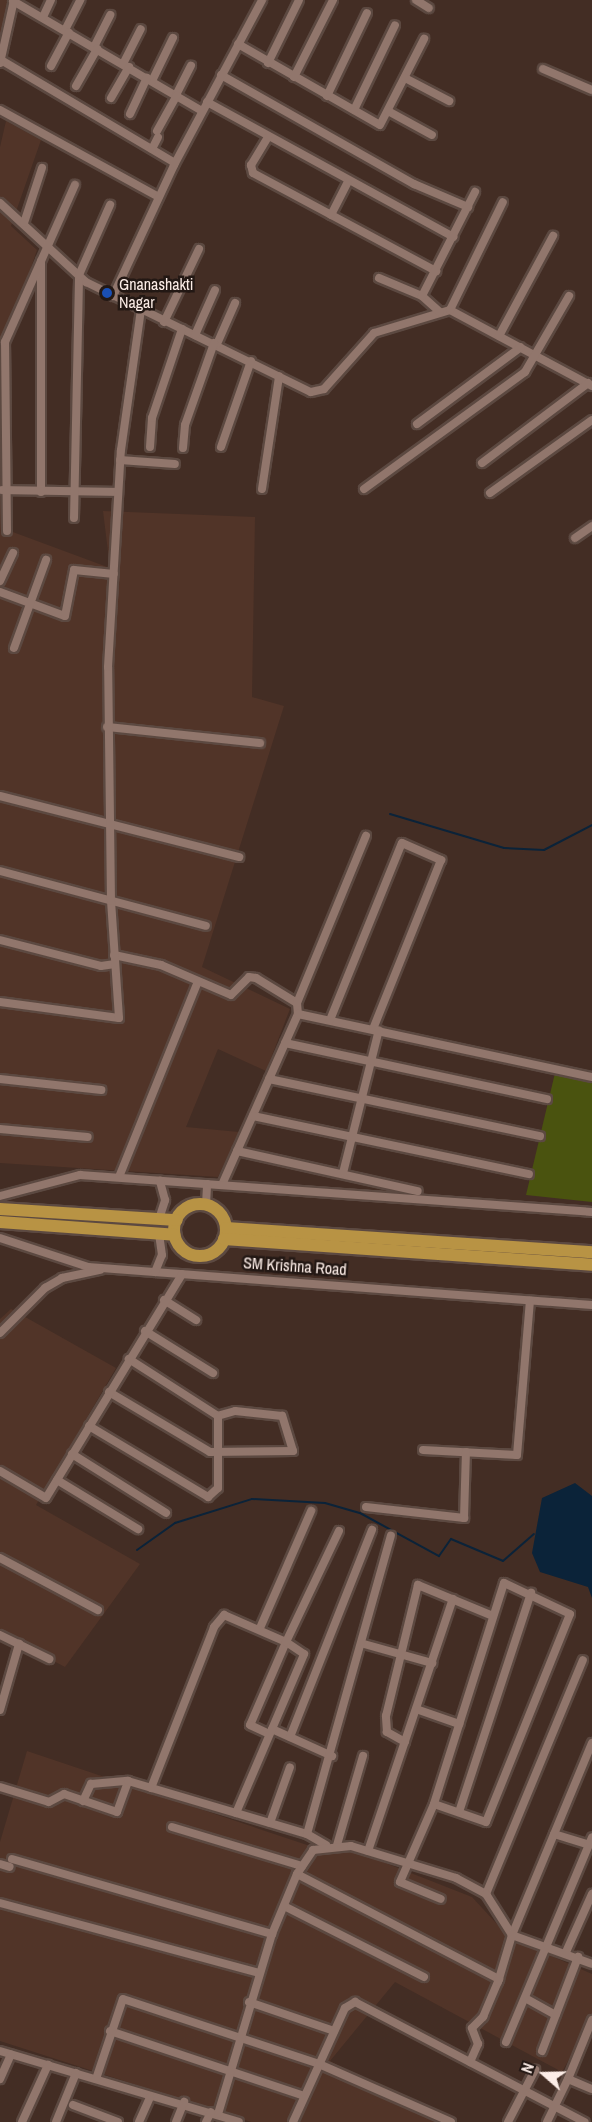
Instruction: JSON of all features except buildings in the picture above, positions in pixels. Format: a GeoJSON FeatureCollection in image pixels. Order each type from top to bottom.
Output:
{"type":"FeatureCollection","features":[{"type":"Feature","properties":{"kind":"highway"},"geometry":{"type":"LineString","coordinates":[[206,1205],[221,1214],[225,1233],[214,1252],[199,1256],[185,1251],[175,1235],[177,1220],[191,1206],[206,1205]]}},
{"type":"Feature","properties":{"kind":"highway"},"geometry":{"type":"LineString","coordinates":[[0,1209],[177,1220]]}},
{"type":"Feature","properties":{"kind":"highway"},"geometry":{"type":"LineString","coordinates":[[0,1222],[175,1235]]}},
{"type":"Feature","properties":{"kind":"highway","name":"SM Krishna Road"},"geometry":{"type":"LineString","coordinates":[[225,1233],[592,1252]]}},
{"type":"Feature","properties":{"kind":"highway","name":"SM Krishna Road"},"geometry":{"type":"LineString","coordinates":[[225,1233],[592,1265]]}},
{"type":"Feature","properties":{"kind":"street"},"geometry":{"type":"LineString","coordinates":[[43,17],[51,0]]}},
{"type":"Feature","properties":{"kind":"street"},"geometry":{"type":"LineString","coordinates":[[51,66],[80,0]]}},
{"type":"Feature","properties":{"kind":"street"},"geometry":{"type":"LineString","coordinates":[[113,296],[175,163],[262,0]]}},
{"type":"Feature","properties":{"kind":"street"},"geometry":{"type":"LineString","coordinates":[[268,63],[299,0]]}},
{"type":"Feature","properties":{"kind":"street"},"geometry":{"type":"LineString","coordinates":[[294,77],[333,0]]}},
{"type":"Feature","properties":{"kind":"street"},"geometry":{"type":"LineString","coordinates":[[416,0],[429,8]]}},
{"type":"Feature","properties":{"kind":"street"},"geometry":{"type":"LineString","coordinates":[[175,163],[0,62],[13,1],[176,95],[205,106],[268,137],[347,183],[454,237]]}},
{"type":"Feature","properties":{"kind":"street"},"geometry":{"type":"LineString","coordinates":[[327,96],[367,13]]}},
{"type":"Feature","properties":{"kind":"street"},"geometry":{"type":"LineString","coordinates":[[76,86],[110,15]]}},
{"type":"Feature","properties":{"kind":"street"},"geometry":{"type":"LineString","coordinates":[[354,110],[395,25]]}},
{"type":"Feature","properties":{"kind":"street"},"geometry":{"type":"LineString","coordinates":[[111,98],[141,29]]}},
{"type":"Feature","properties":{"kind":"street"},"geometry":{"type":"LineString","coordinates":[[130,114],[173,38]]}},
{"type":"Feature","properties":{"kind":"street"},"geometry":{"type":"LineString","coordinates":[[238,44],[380,125],[424,39]]}},
{"type":"Feature","properties":{"kind":"street"},"geometry":{"type":"LineString","coordinates":[[152,149],[157,134],[191,66]]}},
{"type":"Feature","properties":{"kind":"street"},"geometry":{"type":"LineString","coordinates":[[543,69],[592,90]]}},
{"type":"Feature","properties":{"kind":"street"},"geometry":{"type":"LineString","coordinates":[[221,75],[414,184],[468,207]]}},
{"type":"Feature","properties":{"kind":"street"},"geometry":{"type":"LineString","coordinates":[[405,78],[449,101]]}},
{"type":"Feature","properties":{"kind":"street"},"geometry":{"type":"LineString","coordinates":[[0,110],[159,197]]}},
{"type":"Feature","properties":{"kind":"street"},"geometry":{"type":"LineString","coordinates":[[388,111],[432,135]]}},
{"type":"Feature","properties":{"kind":"street"},"geometry":{"type":"LineString","coordinates":[[268,137],[250,170],[436,271]]}},
{"type":"Feature","properties":{"kind":"street"},"geometry":{"type":"LineString","coordinates":[[24,223],[42,168]]}},
{"type":"Feature","properties":{"kind":"street"},"geometry":{"type":"LineString","coordinates":[[331,215],[347,183]]}},
{"type":"Feature","properties":{"kind":"street"},"geometry":{"type":"LineString","coordinates":[[7,531],[3,490],[5,342],[75,185]]}},
{"type":"Feature","properties":{"kind":"street"},"geometry":{"type":"LineString","coordinates":[[422,296],[475,192]]}},
{"type":"Feature","properties":{"kind":"street"},"geometry":{"type":"LineString","coordinates":[[450,310],[503,202]]}},
{"type":"Feature","properties":{"kind":"street"},"geometry":{"type":"LineString","coordinates":[[0,203],[48,244],[79,275],[113,296],[311,392],[324,389],[374,333],[450,310],[536,354],[590,385],[482,463]]}},
{"type":"Feature","properties":{"kind":"street"},"geometry":{"type":"LineString","coordinates":[[74,518],[79,275],[110,205]]}},
{"type":"Feature","properties":{"kind":"street"},"geometry":{"type":"LineString","coordinates":[[500,336],[553,236]]}},
{"type":"Feature","properties":{"kind":"street"},"geometry":{"type":"LineString","coordinates":[[164,322],[199,249]]}},
{"type":"Feature","properties":{"kind":"street"},"geometry":{"type":"LineString","coordinates":[[41,260],[41,492]]}},
{"type":"Feature","properties":{"kind":"street"},"geometry":{"type":"LineString","coordinates":[[379,278],[422,296],[440,312]]}},
{"type":"Feature","properties":{"kind":"street"},"geometry":{"type":"LineString","coordinates":[[195,335],[215,290]]}},
{"type":"Feature","properties":{"kind":"street"},"geometry":{"type":"LineString","coordinates":[[364,489],[525,372],[569,296]]}},
{"type":"Feature","properties":{"kind":"street"},"geometry":{"type":"LineString","coordinates":[[183,448],[184,425],[216,344],[236,303]]}},
{"type":"Feature","properties":{"kind":"street"},"geometry":{"type":"LineString","coordinates":[[0,1002],[119,1018],[111,901],[107,727],[120,460],[141,310]]}},
{"type":"Feature","properties":{"kind":"street"},"geometry":{"type":"LineString","coordinates":[[150,447],[152,418],[182,329]]}},
{"type":"Feature","properties":{"kind":"street"},"geometry":{"type":"LineString","coordinates":[[417,424],[521,347]]}},
{"type":"Feature","properties":{"kind":"street"},"geometry":{"type":"LineString","coordinates":[[221,447],[251,361]]}},
{"type":"Feature","properties":{"kind":"street"},"geometry":{"type":"LineString","coordinates":[[262,489],[279,376]]}},
{"type":"Feature","properties":{"kind":"street"},"geometry":{"type":"LineString","coordinates":[[490,493],[592,420]]}},
{"type":"Feature","properties":{"kind":"street"},"geometry":{"type":"LineString","coordinates":[[120,460],[175,464]]}},
{"type":"Feature","properties":{"kind":"street"},"geometry":{"type":"LineString","coordinates":[[3,490],[118,492]]}},
{"type":"Feature","properties":{"kind":"street"},"geometry":{"type":"LineString","coordinates":[[575,538],[592,526]]}},
{"type":"Feature","properties":{"kind":"street"},"geometry":{"type":"LineString","coordinates":[[0,581],[13,553]]}},
{"type":"Feature","properties":{"kind":"street"},"geometry":{"type":"LineString","coordinates":[[14,648],[46,560]]}},
{"type":"Feature","properties":{"kind":"street"},"geometry":{"type":"LineString","coordinates":[[0,592],[65,616],[75,570],[114,574]]}},
{"type":"Feature","properties":{"kind":"street"},"geometry":{"type":"LineString","coordinates":[[107,727],[260,743]]}},
{"type":"Feature","properties":{"kind":"street"},"geometry":{"type":"LineString","coordinates":[[0,796],[109,827],[238,856]]}},
{"type":"Feature","properties":{"kind":"street"},"geometry":{"type":"LineString","coordinates":[[222,1185],[298,1014],[297,1003],[366,836]]}},
{"type":"Feature","properties":{"kind":"street"},"geometry":{"type":"LineString","coordinates":[[330,1020],[402,843],[441,860],[376,1030],[354,1137],[344,1173]]}},
{"type":"Feature","properties":{"kind":"street"},"geometry":{"type":"LineString","coordinates":[[0,871],[206,926]]}},
{"type":"Feature","properties":{"kind":"street"},"geometry":{"type":"LineString","coordinates":[[0,940],[101,966],[115,959],[161,964],[231,995],[249,977],[256,978],[297,1003]]}},
{"type":"Feature","properties":{"kind":"street"},"geometry":{"type":"LineString","coordinates":[[118,1177],[198,981]]}},
{"type":"Feature","properties":{"kind":"street"},"geometry":{"type":"LineString","coordinates":[[298,1014],[592,1077]]}},
{"type":"Feature","properties":{"kind":"street"},"geometry":{"type":"LineString","coordinates":[[285,1042],[547,1099]]}},
{"type":"Feature","properties":{"kind":"street"},"geometry":{"type":"LineString","coordinates":[[0,1079],[101,1090]]}},
{"type":"Feature","properties":{"kind":"street"},"geometry":{"type":"LineString","coordinates":[[269,1079],[540,1136]]}},
{"type":"Feature","properties":{"kind":"street"},"geometry":{"type":"LineString","coordinates":[[253,1116],[529,1174]]}},
{"type":"Feature","properties":{"kind":"street"},"geometry":{"type":"LineString","coordinates":[[0,1129],[88,1137]]}},
{"type":"Feature","properties":{"kind":"street"},"geometry":{"type":"LineString","coordinates":[[237,1151],[418,1191]]}},
{"type":"Feature","properties":{"kind":"street"},"geometry":{"type":"LineString","coordinates":[[0,1196],[69,1177],[118,1177],[592,1212]]}},
{"type":"Feature","properties":{"kind":"street"},"geometry":{"type":"LineString","coordinates":[[159,1219],[165,1200],[160,1181]]}},
{"type":"Feature","properties":{"kind":"street"},"geometry":{"type":"LineString","coordinates":[[206,1205],[207,1184]]}},
{"type":"Feature","properties":{"kind":"street"},"geometry":{"type":"LineString","coordinates":[[155,1272],[162,1255],[159,1234]]}},
{"type":"Feature","properties":{"kind":"street","name":"SM Krishna Road"},"geometry":{"type":"LineString","coordinates":[[0,1238],[58,1260],[112,1268],[592,1305]]}},
{"type":"Feature","properties":{"kind":"street"},"geometry":{"type":"LineString","coordinates":[[0,1333],[45,1288],[62,1278],[112,1268]]}},
{"type":"Feature","properties":{"kind":"street"},"geometry":{"type":"LineString","coordinates":[[0,1472],[46,1498],[145,1331],[182,1274]]}},
{"type":"Feature","properties":{"kind":"street"},"geometry":{"type":"LineString","coordinates":[[164,1300],[196,1320]]}},
{"type":"Feature","properties":{"kind":"street"},"geometry":{"type":"LineString","coordinates":[[423,1450],[517,1455],[530,1300]]}},
{"type":"Feature","properties":{"kind":"street"},"geometry":{"type":"LineString","coordinates":[[145,1331],[213,1373]]}},
{"type":"Feature","properties":{"kind":"street"},"geometry":{"type":"LineString","coordinates":[[109,1392],[210,1452],[217,1450],[282,1455],[295,1447],[282,1416],[235,1411],[218,1416],[129,1359]]}},
{"type":"Feature","properties":{"kind":"street"},"geometry":{"type":"LineString","coordinates":[[89,1426],[208,1497],[218,1488],[218,1416]]}},
{"type":"Feature","properties":{"kind":"street"},"geometry":{"type":"LineString","coordinates":[[366,1507],[464,1518],[466,1452]]}},
{"type":"Feature","properties":{"kind":"street"},"geometry":{"type":"LineString","coordinates":[[72,1454],[166,1513]]}},
{"type":"Feature","properties":{"kind":"street"},"geometry":{"type":"LineString","coordinates":[[57,1480],[138,1528]]}},
{"type":"Feature","properties":{"kind":"street"},"geometry":{"type":"LineString","coordinates":[[260,1628],[311,1511]]}},
{"type":"Feature","properties":{"kind":"street"},"geometry":{"type":"LineString","coordinates":[[290,1737],[372,1530]]}},
{"type":"Feature","properties":{"kind":"street"},"geometry":{"type":"LineString","coordinates":[[332,1756],[290,1737],[250,1725],[286,1642],[339,1531]]}},
{"type":"Feature","properties":{"kind":"street"},"geometry":{"type":"LineString","coordinates":[[307,1834],[364,1644],[391,1536]]}},
{"type":"Feature","properties":{"kind":"street"},"geometry":{"type":"LineString","coordinates":[[0,1558],[98,1610]]}},
{"type":"Feature","properties":{"kind":"street"},"geometry":{"type":"LineString","coordinates":[[434,1804],[486,1822],[570,1614],[531,1593],[504,1583],[434,1804],[411,1864],[400,1882],[441,1899]]}},
{"type":"Feature","properties":{"kind":"street"},"geometry":{"type":"LineString","coordinates":[[405,1742],[387,1732],[400,1654],[418,1585],[493,1616]]}},
{"type":"Feature","properties":{"kind":"street"},"geometry":{"type":"LineString","coordinates":[[459,1812],[531,1593]]}},
{"type":"Feature","properties":{"kind":"street"},"geometry":{"type":"LineString","coordinates":[[368,1851],[453,1599]]}},
{"type":"Feature","properties":{"kind":"street"},"geometry":{"type":"LineString","coordinates":[[151,1788],[214,1628],[224,1615],[260,1628],[304,1654],[236,1813]]}},
{"type":"Feature","properties":{"kind":"street"},"geometry":{"type":"LineString","coordinates":[[0,1635],[49,1659]]}},
{"type":"Feature","properties":{"kind":"street"},"geometry":{"type":"LineString","coordinates":[[0,1710],[19,1644]]}},
{"type":"Feature","properties":{"kind":"street"},"geometry":{"type":"LineString","coordinates":[[364,1644],[432,1663]]}},
{"type":"Feature","properties":{"kind":"street"},"geometry":{"type":"LineString","coordinates":[[486,1894],[583,1660]]}},
{"type":"Feature","properties":{"kind":"street"},"geometry":{"type":"LineString","coordinates":[[416,1709],[459,1724]]}},
{"type":"Feature","properties":{"kind":"street"},"geometry":{"type":"LineString","coordinates":[[470,2062],[478,2044],[472,2028],[483,2017],[500,1979],[512,1935],[592,1743]]}},
{"type":"Feature","properties":{"kind":"street"},"geometry":{"type":"LineString","coordinates":[[338,1845],[363,1756]]}},
{"type":"Feature","properties":{"kind":"street"},"geometry":{"type":"LineString","coordinates":[[270,1823],[290,1767]]}},
{"type":"Feature","properties":{"kind":"street"},"geometry":{"type":"LineString","coordinates":[[0,1787],[49,1802],[64,1794],[117,1812],[128,1781]]}},
{"type":"Feature","properties":{"kind":"street"},"geometry":{"type":"LineString","coordinates":[[83,1801],[91,1784],[128,1781],[307,1834],[326,1845]]}},
{"type":"Feature","properties":{"kind":"street"},"geometry":{"type":"LineString","coordinates":[[172,1827],[299,1870],[500,1979]]}},
{"type":"Feature","properties":{"kind":"street"},"geometry":{"type":"LineString","coordinates":[[506,2042],[549,1944],[590,1841],[554,1834]]}},
{"type":"Feature","properties":{"kind":"street"},"geometry":{"type":"LineString","coordinates":[[206,2122],[214,2113],[230,2069],[272,1934],[299,1870],[313,1850],[326,1845],[338,1845],[368,1851],[411,1864],[486,1894],[512,1935],[549,1944],[592,1964]]}},
{"type":"Feature","properties":{"kind":"street"},"geometry":{"type":"LineString","coordinates":[[0,1864],[11,1863],[272,1934]]}},
{"type":"Feature","properties":{"kind":"street"},"geometry":{"type":"LineString","coordinates":[[566,1952],[592,1894]]}},
{"type":"Feature","properties":{"kind":"street"},"geometry":{"type":"LineString","coordinates":[[0,1903],[259,1973]]}},
{"type":"Feature","properties":{"kind":"street"},"geometry":{"type":"LineString","coordinates":[[284,1906],[424,1977]]}},
{"type":"Feature","properties":{"kind":"street"},"geometry":{"type":"LineString","coordinates":[[542,2051],[578,1957]]}},
{"type":"Feature","properties":{"kind":"street"},"geometry":{"type":"LineString","coordinates":[[525,1998],[556,2015]]}},
{"type":"Feature","properties":{"kind":"street"},"geometry":{"type":"LineString","coordinates":[[96,2079],[110,2031],[123,1999],[240,2035],[319,2064],[452,2122]]}},
{"type":"Feature","properties":{"kind":"street"},"geometry":{"type":"LineString","coordinates":[[249,2002],[334,2031]]}},
{"type":"Feature","properties":{"kind":"street"},"geometry":{"type":"LineString","coordinates":[[293,2122],[345,2008],[355,2002],[584,2122]]}},
{"type":"Feature","properties":{"kind":"street"},"geometry":{"type":"LineString","coordinates":[[547,2122],[568,2079],[592,2020]]}},
{"type":"Feature","properties":{"kind":"street"},"geometry":{"type":"LineString","coordinates":[[110,2031],[230,2069],[304,2096]]}},
{"type":"Feature","properties":{"kind":"street"},"geometry":{"type":"LineString","coordinates":[[0,2051],[150,2097],[184,2102],[239,2122]]}},
{"type":"Feature","properties":{"kind":"street"},"geometry":{"type":"LineString","coordinates":[[0,2079],[11,2054]]}},
{"type":"Feature","properties":{"kind":"street"},"geometry":{"type":"LineString","coordinates":[[22,2122],[48,2065]]}},
{"type":"Feature","properties":{"kind":"street"},"geometry":{"type":"LineString","coordinates":[[508,2122],[535,2070]]}},
{"type":"Feature","properties":{"kind":"street"},"geometry":{"type":"LineString","coordinates":[[56,2122],[76,2073]]}},
{"type":"Feature","properties":{"kind":"street"},"geometry":{"type":"LineString","coordinates":[[568,2079],[592,2089]]}},
{"type":"Feature","properties":{"kind":"street"},"geometry":{"type":"LineString","coordinates":[[139,2122],[150,2097]]}},
{"type":"Feature","properties":{"kind":"street"},"geometry":{"type":"LineString","coordinates":[[176,2122],[184,2102]]}},
{"type":"Feature","properties":{"kind":"street"},"geometry":{"type":"LineString","coordinates":[[73,2105],[100,2119],[118,2122]]}},
{"type":"Feature","properties":{"kind":"shaded area"},"geometry":{"type":"Polygon","coordinates":[[[0,0],[8,0],[0,38],[0,0]]]}},
{"type":"Feature","properties":{"kind":"shaded area"},"geometry":{"type":"Polygon","coordinates":[[[6,121],[41,140],[11,226],[37,250],[0,358],[0,147],[6,121]]]}},
{"type":"Feature","properties":{"kind":"shaded area"},"geometry":{"type":"Polygon","coordinates":[[[0,396],[2,528],[110,568],[103,511],[255,517],[252,697],[284,706],[202,967],[290,1009],[266,1071],[218,1049],[186,1127],[239,1132],[218,1177],[0,1163],[0,396]]]}},
{"type":"Feature","properties":{"kind":"shaded area"},"geometry":{"type":"Polygon","coordinates":[[[11,1309],[116,1368],[36,1505],[140,1564],[65,1667],[0,1633],[0,1319],[11,1309]]]}},
{"type":"Feature","properties":{"kind":"shaded area"},"geometry":{"type":"Polygon","coordinates":[[[27,1751],[322,1850],[360,1853],[472,1897],[509,1937],[592,1974],[592,2017],[562,2072],[395,1982],[330,2061],[442,2122],[251,2122],[0,2041],[0,1842],[27,1751]]]}},
{"type":"Feature","properties":{"kind":"green space"},"geometry":{"type":"Polygon","coordinates":[[[555,1073],[592,1082],[592,1202],[526,1195],[555,1073]]]}},
{"type":"Feature","properties":{"kind":"water"},"geometry":{"type":"Polygon","coordinates":[[[575,1483],[592,1496],[592,1598],[588,1587],[540,1572],[532,1553],[542,1498],[575,1483]]]}},
{"type":"Feature","properties":{"kind":"waterway"},"geometry":{"type":"LineString","coordinates":[[390,814],[504,848],[544,850],[592,825]]}},
{"type":"Feature","properties":{"kind":"waterway"},"geometry":{"type":"LineString","coordinates":[[137,1550],[175,1523],[252,1499],[325,1503],[360,1513],[439,1556],[451,1539],[503,1561],[534,1534]]}},
{"type":"Feature","properties":{"kind":"place","name":"Gnanashakti Nagar"},"geometry":{"type":"Point","coordinates":[107,293]}}]}
